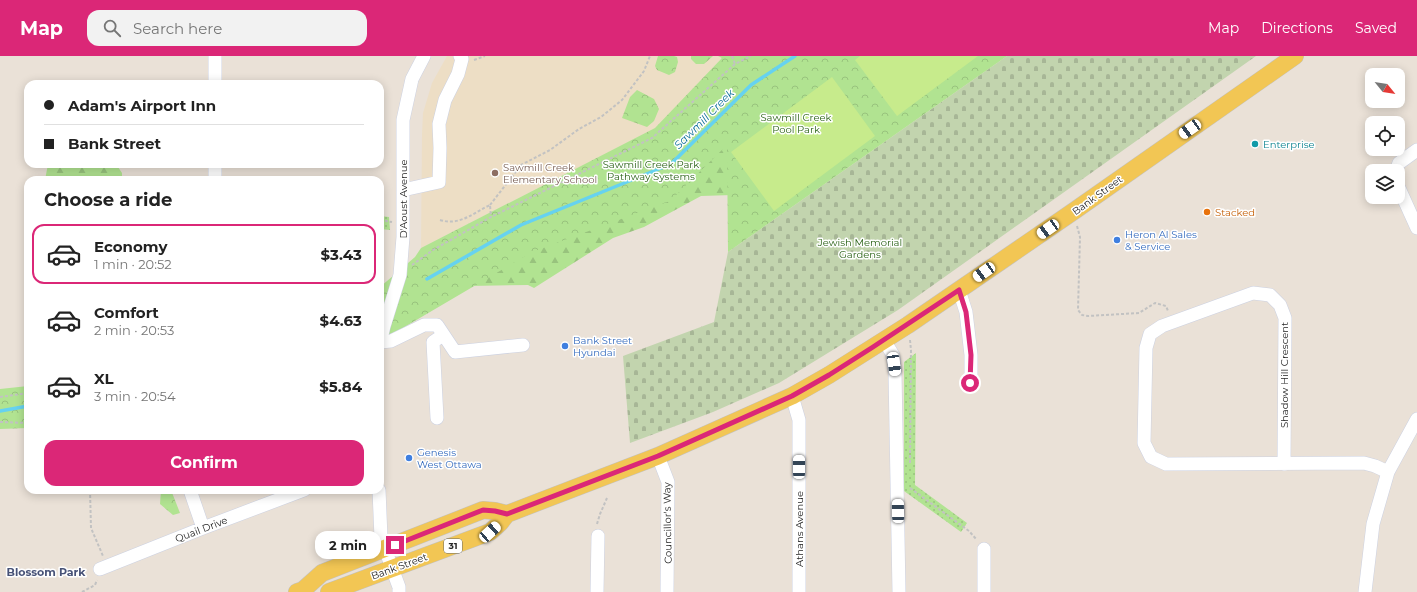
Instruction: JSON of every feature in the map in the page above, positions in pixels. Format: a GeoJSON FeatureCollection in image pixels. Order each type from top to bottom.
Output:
{"type":"FeatureCollection","features":[{"type":"Feature","properties":{"kind":"main road","name":"Bank Street"},"geometry":{"type":"LineString","coordinates":[[329,592],[490,532],[507,514],[658,456],[792,396],[829,375],[908,325],[1295,56]]}},
{"type":"Feature","properties":{"kind":"main road","name":"Bank Street"},"geometry":{"type":"LineString","coordinates":[[300,591],[322,573],[483,510],[507,514]]}},
{"type":"Feature","properties":{"kind":"main road","name":"Bank Street"},"geometry":{"type":"LineString","coordinates":[[300,591],[322,592]]}},
{"type":"Feature","properties":{"kind":"street"},"geometry":{"type":"LineString","coordinates":[[215,56],[215,80]]}},
{"type":"Feature","properties":{"kind":"street","name":"D'Aoust Avenue"},"geometry":{"type":"LineString","coordinates":[[384,329],[400,275],[403,237],[403,120],[412,79],[424,56]]}},
{"type":"Feature","properties":{"kind":"street"},"geometry":{"type":"LineString","coordinates":[[403,190],[439,182],[439,124],[445,100],[458,74],[462,59],[460,56]]}},
{"type":"Feature","properties":{"kind":"street"},"geometry":{"type":"LineString","coordinates":[[1398,164],[1417,150]]}},
{"type":"Feature","properties":{"kind":"street"},"geometry":{"type":"LineString","coordinates":[[1405,201],[1417,228]]}},
{"type":"Feature","properties":{"kind":"street"},"geometry":{"type":"LineString","coordinates":[[959,290],[966,312],[971,355],[970,383]]}},
{"type":"Feature","properties":{"kind":"street","name":"Shadow Hill Crescent"},"geometry":{"type":"LineString","coordinates":[[1284,464],[1285,318],[1280,305],[1270,295],[1253,293],[1174,321],[1162,326],[1150,334],[1146,348],[1144,443],[1151,457],[1166,464],[1284,464],[1364,463],[1388,472]]}},
{"type":"Feature","properties":{"kind":"street"},"geometry":{"type":"LineString","coordinates":[[384,342],[391,341],[424,325],[436,325],[455,352],[523,345]]}},
{"type":"Feature","properties":{"kind":"street"},"geometry":{"type":"LineString","coordinates":[[437,418],[433,342],[443,335]]}},
{"type":"Feature","properties":{"kind":"street"},"geometry":{"type":"LineString","coordinates":[[884,340],[893,355],[895,373],[899,592]]}},
{"type":"Feature","properties":{"kind":"street","name":"Athans Avenue"},"geometry":{"type":"LineString","coordinates":[[792,396],[799,420],[799,592]]}},
{"type":"Feature","properties":{"kind":"street"},"geometry":{"type":"LineString","coordinates":[[1365,592],[1373,524],[1388,472],[1417,419]]}},
{"type":"Feature","properties":{"kind":"street","name":"Councillor's Way"},"geometry":{"type":"LineString","coordinates":[[658,456],[668,482],[667,592]]}},
{"type":"Feature","properties":{"kind":"street"},"geometry":{"type":"LineString","coordinates":[[191,494],[203,528]]}},
{"type":"Feature","properties":{"kind":"street","name":"Quail Drive"},"geometry":{"type":"LineString","coordinates":[[103,568],[293,494]]}},
{"type":"Feature","properties":{"kind":"street"},"geometry":{"type":"LineString","coordinates":[[379,494],[381,538],[399,587],[399,592]]}},
{"type":"Feature","properties":{"kind":"street"},"geometry":{"type":"LineString","coordinates":[[597,592],[598,536]]}},
{"type":"Feature","properties":{"kind":"street"},"geometry":{"type":"LineString","coordinates":[[984,549],[984,592]]}},
{"type":"Feature","properties":{"kind":"path"},"geometry":{"type":"LineString","coordinates":[[440,220],[456,222],[490,204],[521,165],[550,150],[579,129],[601,117],[622,100],[644,71],[650,56]]}},
{"type":"Feature","properties":{"kind":"path"},"geometry":{"type":"LineString","coordinates":[[732,56],[735,64]]}},
{"type":"Feature","properties":{"kind":"path"},"geometry":{"type":"LineString","coordinates":[[412,265],[433,250],[492,217],[652,138],[735,64],[750,56]]}},
{"type":"Feature","properties":{"kind":"path"},"geometry":{"type":"LineString","coordinates":[[490,204],[492,217]]}},
{"type":"Feature","properties":{"kind":"path"},"geometry":{"type":"LineString","coordinates":[[1074,211],[1080,237],[1078,310],[1082,315],[1088,316],[1139,313],[1155,303],[1166,306],[1174,321]]}},
{"type":"Feature","properties":{"kind":"path"},"geometry":{"type":"LineString","coordinates":[[908,325],[911,350],[910,465]]}},
{"type":"Feature","properties":{"kind":"path"},"geometry":{"type":"LineString","coordinates":[[0,397],[24,393]]}},
{"type":"Feature","properties":{"kind":"path"},"geometry":{"type":"LineString","coordinates":[[0,422],[24,423]]}},
{"type":"Feature","properties":{"kind":"path"},"geometry":{"type":"LineString","coordinates":[[910,488],[969,531],[984,549]]}},
{"type":"Feature","properties":{"kind":"path"},"geometry":{"type":"LineString","coordinates":[[82,592],[95,585],[103,568],[91,528],[90,494]]}},
{"type":"Feature","properties":{"kind":"path"},"geometry":{"type":"LineString","coordinates":[[598,536],[596,522],[608,498]]}},
{"type":"Feature","properties":{"kind":"shaded area","name":"Sawmill Creek Elementary School"},"geometry":{"type":"Polygon","coordinates":[[[447,56],[721,56],[722,58],[656,128],[421,248],[423,113],[432,83],[447,56]]]}},
{"type":"Feature","properties":{"kind":"green space"},"geometry":{"type":"Polygon","coordinates":[[[658,56],[677,57],[678,62],[675,72],[669,75],[657,70],[655,66],[658,56]]]}},
{"type":"Feature","properties":{"kind":"green space"},"geometry":{"type":"Polygon","coordinates":[[[691,56],[713,56],[704,64],[696,64],[691,59],[691,56]]]}},
{"type":"Feature","properties":{"kind":"green space"},"geometry":{"type":"Polygon","coordinates":[[[718,56],[859,56],[733,195],[701,196],[644,227],[613,238],[534,288],[528,285],[468,286],[672,128],[722,58],[718,56]]]}},
{"type":"Feature","properties":{"kind":"green space"},"geometry":{"type":"Polygon","coordinates":[[[721,56],[1007,56],[728,252],[727,145],[670,201],[532,252],[396,332],[384,336],[384,284],[415,257],[421,248],[655,128],[722,58],[721,56]]]}},
{"type":"Feature","properties":{"kind":"green space"},"geometry":{"type":"Polygon","coordinates":[[[860,56],[978,56],[897,116],[855,60],[860,56]]]}},
{"type":"Feature","properties":{"kind":"green space","name":"Jewish Memorial Gardens"},"geometry":{"type":"Polygon","coordinates":[[[1007,56],[1256,56],[898,310],[779,383],[713,412],[630,443],[623,356],[714,322],[728,252],[1007,56]]]}},
{"type":"Feature","properties":{"kind":"green space","name":"Sawmill Creek Pool Park"},"geometry":{"type":"Polygon","coordinates":[[[832,77],[875,136],[774,211],[731,152],[832,77]]]}},
{"type":"Feature","properties":{"kind":"green space"},"geometry":{"type":"Polygon","coordinates":[[[637,90],[654,99],[659,109],[654,121],[647,127],[622,118],[630,97],[637,90]]]}},
{"type":"Feature","properties":{"kind":"green space"},"geometry":{"type":"Polygon","coordinates":[[[47,168],[119,168],[122,173],[122,176],[46,176],[47,168]]]}},
{"type":"Feature","properties":{"kind":"green space"},"geometry":{"type":"Polygon","coordinates":[[[384,216],[389,217],[390,230],[384,229],[384,216]]]}},
{"type":"Feature","properties":{"kind":"green space"},"geometry":{"type":"Polygon","coordinates":[[[916,353],[915,485],[967,523],[961,532],[904,491],[904,362],[916,353]]]}},
{"type":"Feature","properties":{"kind":"green space"},"geometry":{"type":"Polygon","coordinates":[[[24,386],[24,428],[0,429],[0,389],[24,386]]]}},
{"type":"Feature","properties":{"kind":"green space"},"geometry":{"type":"Polygon","coordinates":[[[161,494],[173,494],[180,513],[173,515],[160,504],[161,494]]]}},
{"type":"Feature","properties":{"kind":"waterway","name":"Sawmill Creek"},"geometry":{"type":"LineString","coordinates":[[427,279],[521,225],[671,164],[751,85],[795,56]]}},
{"type":"Feature","properties":{"kind":"waterway","name":"Sawmill Creek"},"geometry":{"type":"LineString","coordinates":[[0,411],[24,407]]}},
{"type":"Feature","properties":{"kind":"place","name":"Enterprise"},"geometry":{"type":"Point","coordinates":[1255,144]}},
{"type":"Feature","properties":{"kind":"place","name":"Sawmill Creek Elementary School"},"geometry":{"type":"Point","coordinates":[495,173]}},
{"type":"Feature","properties":{"kind":"place","name":"Stacked"},"geometry":{"type":"Point","coordinates":[1207,212]}},
{"type":"Feature","properties":{"kind":"place","name":"Heron Al Sales & Service"},"geometry":{"type":"Point","coordinates":[1117,240]}},
{"type":"Feature","properties":{"kind":"place","name":"Bank Street Hyundai"},"geometry":{"type":"Point","coordinates":[565,346]}},
{"type":"Feature","properties":{"kind":"place","name":"Genesis West Ottawa"},"geometry":{"type":"Point","coordinates":[409,458]}},
{"type":"Feature","properties":{"kind":"district","name":"Blossom Park"},"geometry":{"type":"Point","coordinates":[46,572]}},
{"type":"Feature","properties":{"kind":"route"},"geometry":{"type":"LineString","coordinates":[[395,545],[483,510],[507,514],[617,473],[792,396],[829,375],[908,325],[959,290],[966,312],[971,355],[970,383]]}},
{"type":"Feature","properties":{"kind":"park label","name":"Sawmill Creek Park Pathway Systems"},"geometry":{"type":"Point","coordinates":[651,170]}}]}
